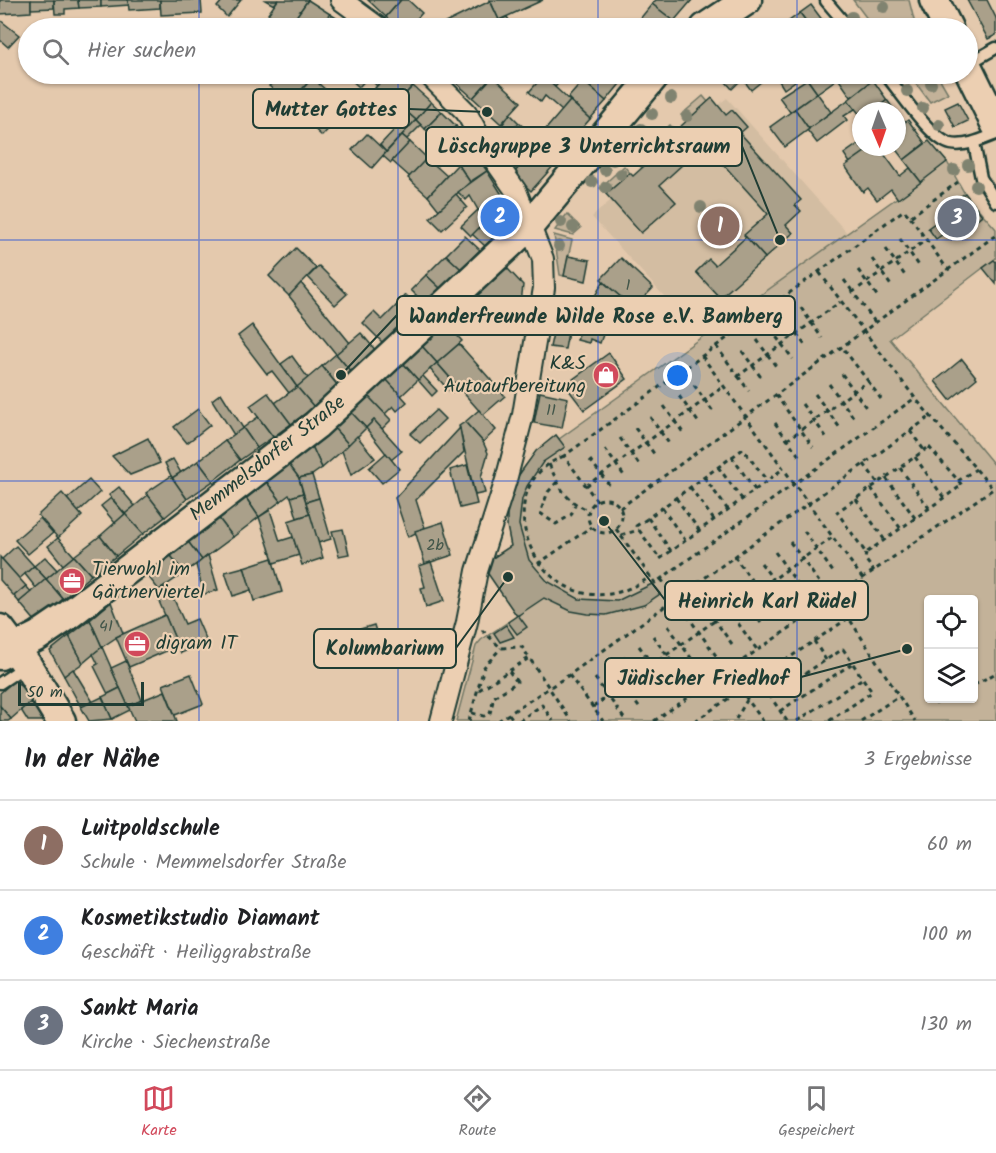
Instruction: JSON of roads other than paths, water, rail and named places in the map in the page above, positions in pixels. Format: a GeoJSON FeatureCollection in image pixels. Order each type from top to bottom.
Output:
{"type":"FeatureCollection","features":[{"type":"Feature","properties":{"kind":"main road"},"geometry":{"type":"LineString","coordinates":[[720,18],[747,0]]}},
{"type":"Feature","properties":{"kind":"main road"},"geometry":{"type":"LineString","coordinates":[[934,0],[943,18]]}},
{"type":"Feature","properties":{"kind":"main road","name":"Memmelsdorfer Straße"},"geometry":{"type":"LineString","coordinates":[[10,649],[66,617],[316,425],[530,225],[648,84]]}},
{"type":"Feature","properties":{"kind":"main road"},"geometry":{"type":"LineString","coordinates":[[976,84],[996,125]]}},
{"type":"Feature","properties":{"kind":"main road"},"geometry":{"type":"LineString","coordinates":[[10,649],[61,721]]}},
{"type":"Feature","properties":{"kind":"street"},"geometry":{"type":"LineString","coordinates":[[340,0],[365,18]]}},
{"type":"Feature","properties":{"kind":"street"},"geometry":{"type":"LineString","coordinates":[[438,84],[466,112],[484,145],[516,191],[543,258],[544,268],[544,288],[532,366],[516,446],[477,571],[467,622],[441,721]]}},
{"type":"Feature","properties":{"kind":"lane"},"geometry":{"type":"LineString","coordinates":[[826,1],[840,18]]}},
{"type":"Feature","properties":{"kind":"lane"},"geometry":{"type":"LineString","coordinates":[[978,58],[996,48]]}},
{"type":"Feature","properties":{"kind":"lane"},"geometry":{"type":"LineString","coordinates":[[893,84],[936,136],[951,144],[974,143],[996,134]]}},
{"type":"Feature","properties":{"kind":"lane"},"geometry":{"type":"LineString","coordinates":[[974,143],[981,178],[996,202]]}},
{"type":"Feature","properties":{"kind":"lane","name":"Memmelsdorfer Straße"},"geometry":{"type":"LineString","coordinates":[[0,683],[10,649]]}},
{"type":"Feature","properties":{"kind":"place","name":"Mutter Gottes"},"geometry":{"type":"Point","coordinates":[487,112]}},
{"type":"Feature","properties":{"kind":"place","name":"Kosmetikstudio Diamant"},"geometry":{"type":"Point","coordinates":[500,217]}},
{"type":"Feature","properties":{"kind":"place","name":"Sankt Maria"},"geometry":{"type":"Point","coordinates":[957,218]}},
{"type":"Feature","properties":{"kind":"place","name":"Luitpoldschule"},"geometry":{"type":"Point","coordinates":[720,226]}},
{"type":"Feature","properties":{"kind":"place","name":"Löschgruppe 3 Unterrichtsraum"},"geometry":{"type":"Point","coordinates":[780,240]}},
{"type":"Feature","properties":{"kind":"place","name":"Wanderfreunde Wilde Rose e.V. Bamberg"},"geometry":{"type":"Point","coordinates":[341,375]}},
{"type":"Feature","properties":{"kind":"place","name":"K&S Autoaufbereitung"},"geometry":{"type":"Point","coordinates":[606,375]}},
{"type":"Feature","properties":{"kind":"place","name":"Heinrich Karl Rüdel"},"geometry":{"type":"Point","coordinates":[604,521]}},
{"type":"Feature","properties":{"kind":"place","name":"Kolumbarium"},"geometry":{"type":"Point","coordinates":[508,577]}},
{"type":"Feature","properties":{"kind":"place","name":"Tierwohl im Gärtnerviertel"},"geometry":{"type":"Point","coordinates":[72,581]}},
{"type":"Feature","properties":{"kind":"place","name":"digram IT"},"geometry":{"type":"Point","coordinates":[137,644]}},
{"type":"Feature","properties":{"kind":"place","name":"Jüdischer Friedhof"},"geometry":{"type":"Point","coordinates":[907,649]}}]}
